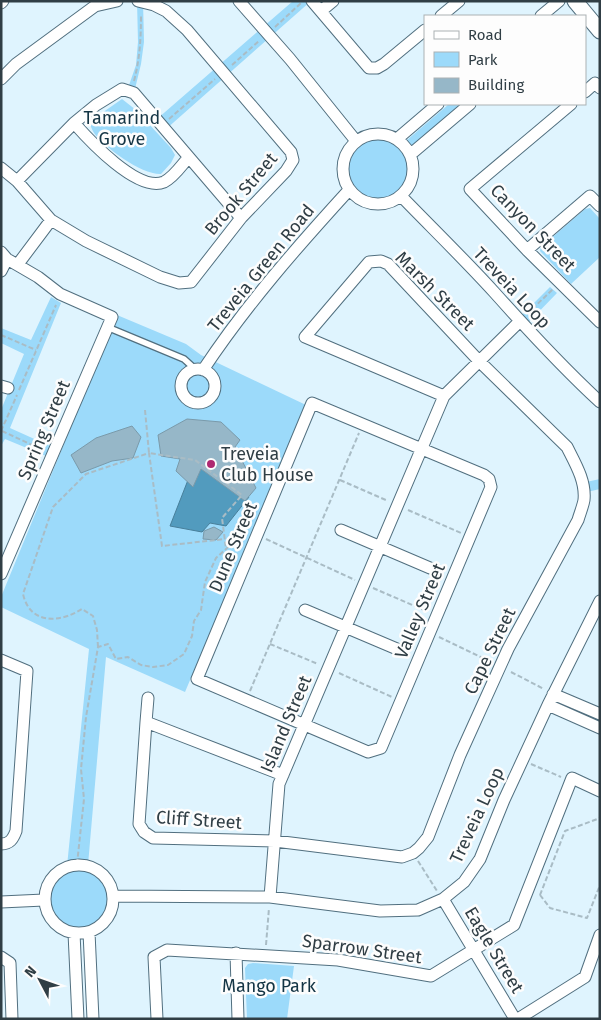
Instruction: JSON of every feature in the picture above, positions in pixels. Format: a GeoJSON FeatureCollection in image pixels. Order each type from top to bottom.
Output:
{"type":"FeatureCollection","features":[{"type":"Feature","properties":{"kind":"street"},"geometry":{"type":"LineString","coordinates":[[1,79],[16,64],[95,6],[117,1]]}},
{"type":"Feature","properties":{"kind":"street","name":"Brook Street"},"geometry":{"type":"LineString","coordinates":[[1,168],[16,181],[51,220],[86,241],[160,278],[179,283],[191,282],[241,218],[286,171],[293,160],[291,152],[224,72],[187,30],[166,11],[139,1]]}},
{"type":"Feature","properties":{"kind":"street"},"geometry":{"type":"LineString","coordinates":[[239,1],[356,141]]}},
{"type":"Feature","properties":{"kind":"street"},"geometry":{"type":"LineString","coordinates":[[312,1],[369,68],[377,68],[384,64],[424,31]]}},
{"type":"Feature","properties":{"kind":"street"},"geometry":{"type":"LineString","coordinates":[[321,11],[333,1]]}},
{"type":"Feature","properties":{"kind":"street"},"geometry":{"type":"LineString","coordinates":[[442,15],[459,1]]}},
{"type":"Feature","properties":{"kind":"street"},"geometry":{"type":"LineString","coordinates":[[542,15],[559,1]]}},
{"type":"Feature","properties":{"kind":"street"},"geometry":{"type":"LineString","coordinates":[[586,18],[600,31]]}},
{"type":"Feature","properties":{"kind":"street"},"geometry":{"type":"LineString","coordinates":[[586,91],[596,83],[600,88]]}},
{"type":"Feature","properties":{"kind":"street"},"geometry":{"type":"LineString","coordinates":[[16,181],[74,122],[96,105],[122,89],[134,93],[241,218]]}},
{"type":"Feature","properties":{"kind":"street"},"geometry":{"type":"LineString","coordinates":[[397,139],[437,105]]}},
{"type":"Feature","properties":{"kind":"street"},"geometry":{"type":"LineString","coordinates":[[410,154],[469,105]]}},
{"type":"Feature","properties":{"kind":"street","name":"Canyon Street"},"geometry":{"type":"LineString","coordinates":[[570,105],[470,188],[527,250],[600,322]]}},
{"type":"Feature","properties":{"kind":"street"},"geometry":{"type":"LineString","coordinates":[[74,122],[89,140],[116,165],[153,184],[162,183],[170,178],[188,158]]}},
{"type":"Feature","properties":{"kind":"street"},"geometry":{"type":"LineString","coordinates":[[376,133],[387,134],[397,139],[405,146],[414,165],[409,187],[402,196],[388,203],[373,204],[363,201],[352,193],[344,180],[344,159],[349,149],[356,141],[376,133]]}},
{"type":"Feature","properties":{"kind":"street","name":"Treveia Green Road"},"geometry":{"type":"LineString","coordinates":[[203,371],[227,333],[261,291],[352,193]]}},
{"type":"Feature","properties":{"kind":"street","name":"Treveia Loop"},"geometry":{"type":"LineString","coordinates":[[402,196],[519,322],[572,377],[600,402]]}},
{"type":"Feature","properties":{"kind":"street"},"geometry":{"type":"LineString","coordinates":[[527,250],[590,196],[600,206]]}},
{"type":"Feature","properties":{"kind":"street"},"geometry":{"type":"LineString","coordinates":[[18,264],[51,220]]}},
{"type":"Feature","properties":{"kind":"street"},"geometry":{"type":"LineString","coordinates":[[1,271],[4,255],[60,294],[112,317],[112,329]]}},
{"type":"Feature","properties":{"kind":"street","name":"Marsh Street"},"geometry":{"type":"LineString","coordinates":[[444,396],[305,337],[369,262],[381,261],[388,264],[479,361]]}},
{"type":"Feature","properties":{"kind":"street","name":"Island Street"},"geometry":{"type":"LineString","coordinates":[[270,897],[279,784],[379,545],[444,396],[519,322]]}},
{"type":"Feature","properties":{"kind":"street","name":"Spring Street"},"geometry":{"type":"LineString","coordinates":[[1,574],[52,454],[112,329]]}},
{"type":"Feature","properties":{"kind":"street","name":"Cape Street"},"geometry":{"type":"LineString","coordinates":[[413,853],[428,837],[460,755],[508,649],[578,520],[584,501],[583,484],[576,464],[566,447],[479,361]]}},
{"type":"Feature","properties":{"kind":"street","name":"Dune Street"},"geometry":{"type":"LineString","coordinates":[[304,725],[197,679],[312,403],[421,449]]}},
{"type":"Feature","properties":{"kind":"street","name":"Valley Street"},"geometry":{"type":"LineString","coordinates":[[304,725],[368,752],[381,748],[402,701],[491,487],[489,478],[484,475],[421,449]]}},
{"type":"Feature","properties":{"kind":"street"},"geometry":{"type":"LineString","coordinates":[[341,530],[430,568]]}},
{"type":"Feature","properties":{"kind":"street","name":"Treveia Loop"},"geometry":{"type":"LineString","coordinates":[[113,896],[270,897],[380,911],[418,910],[443,899],[464,882],[480,859],[522,760],[600,601]]}},
{"type":"Feature","properties":{"kind":"street"},"geometry":{"type":"LineString","coordinates":[[305,610],[397,649]]}},
{"type":"Feature","properties":{"kind":"street"},"geometry":{"type":"LineString","coordinates":[[1,660],[28,671],[16,832],[6,844],[1,844]]}},
{"type":"Feature","properties":{"kind":"street"},"geometry":{"type":"LineString","coordinates":[[553,694],[600,714]]}},
{"type":"Feature","properties":{"kind":"street","name":"Cliff Street"},"geometry":{"type":"LineString","coordinates":[[148,698],[139,824],[144,832],[153,838],[275,841]]}},
{"type":"Feature","properties":{"kind":"street"},"geometry":{"type":"LineString","coordinates":[[548,705],[600,728]]}},
{"type":"Feature","properties":{"kind":"street"},"geometry":{"type":"LineString","coordinates":[[146,722],[283,775]]}},
{"type":"Feature","properties":{"kind":"street"},"geometry":{"type":"LineString","coordinates":[[571,782],[572,778],[600,791]]}},
{"type":"Feature","properties":{"kind":"street","name":"Sparrow Street"},"geometry":{"type":"LineString","coordinates":[[157,1019],[154,957],[167,950],[338,960],[431,976],[514,925],[571,782]]}},
{"type":"Feature","properties":{"kind":"street"},"geometry":{"type":"LineString","coordinates":[[275,841],[402,857],[413,853]]}},
{"type":"Feature","properties":{"kind":"street"},"geometry":{"type":"LineString","coordinates":[[78,864],[88,865],[105,876],[111,885],[113,896],[113,904],[102,924],[89,932],[74,933],[66,931],[53,922],[45,908],[44,900],[50,879],[67,866],[78,864]]}},
{"type":"Feature","properties":{"kind":"street","name":"Eagle Street"},"geometry":{"type":"LineString","coordinates":[[443,899],[515,1019]]}},
{"type":"Feature","properties":{"kind":"street"},"geometry":{"type":"LineString","coordinates":[[1,902],[44,900]]}},
{"type":"Feature","properties":{"kind":"street"},"geometry":{"type":"LineString","coordinates":[[89,932],[93,1019]]}},
{"type":"Feature","properties":{"kind":"street"},"geometry":{"type":"LineString","coordinates":[[74,933],[78,1019]]}},
{"type":"Feature","properties":{"kind":"street"},"geometry":{"type":"LineString","coordinates":[[518,1019],[585,977],[600,935]]}},
{"type":"Feature","properties":{"kind":"street"},"geometry":{"type":"LineString","coordinates":[[236,953],[238,1019]]}},
{"type":"Feature","properties":{"kind":"street"},"geometry":{"type":"LineString","coordinates":[[1,957],[10,963],[12,1019]]}},
{"type":"Feature","properties":{"kind":"lane","name":"Treveia Green Road"},"geometry":{"type":"LineString","coordinates":[[112,329],[180,357],[203,371]]}},
{"type":"Feature","properties":{"kind":"path"},"geometry":{"type":"LineString","coordinates":[[130,92],[139,60],[141,42],[139,1]]}},
{"type":"Feature","properties":{"kind":"path"},"geometry":{"type":"LineString","coordinates":[[162,125],[304,1]]}},
{"type":"Feature","properties":{"kind":"path"},"geometry":{"type":"LineString","coordinates":[[519,322],[560,282]]}},
{"type":"Feature","properties":{"kind":"path"},"geometry":{"type":"LineString","coordinates":[[52,454],[1,431],[60,294]]}},
{"type":"Feature","properties":{"kind":"path"},"geometry":{"type":"LineString","coordinates":[[1,335],[36,350]]}},
{"type":"Feature","properties":{"kind":"path"},"geometry":{"type":"LineString","coordinates":[[145,410],[162,546],[225,540]]}},
{"type":"Feature","properties":{"kind":"path"},"geometry":{"type":"LineString","coordinates":[[246,700],[363,424]]}},
{"type":"Feature","properties":{"kind":"path"},"geometry":{"type":"LineString","coordinates":[[98,647],[97,630],[93,616],[82,610],[72,616],[57,619],[41,617],[31,612],[25,604],[23,594],[53,508],[86,474],[149,453],[195,460],[242,495],[222,518],[226,549]]}},
{"type":"Feature","properties":{"kind":"path"},"geometry":{"type":"LineString","coordinates":[[522,760],[571,782]]}},
{"type":"Feature","properties":{"kind":"path"},"geometry":{"type":"LineString","coordinates":[[600,818],[564,831],[540,895],[550,908],[587,918],[600,885]]}},
{"type":"Feature","properties":{"kind":"path"},"geometry":{"type":"LineString","coordinates":[[413,853],[443,899]]}},
{"type":"Feature","properties":{"kind":"path"},"geometry":{"type":"LineString","coordinates":[[265,955],[270,897]]}},
{"type":"Feature","properties":{"kind":"green space"},"geometry":{"type":"Polygon","coordinates":[[[137,1],[143,1],[144,42],[134,93],[127,91],[136,65],[138,42],[137,1]]]}},
{"type":"Feature","properties":{"kind":"green space"},"geometry":{"type":"Polygon","coordinates":[[[293,1],[311,1],[165,130],[157,119],[293,1]]]}},
{"type":"Feature","properties":{"kind":"green space","name":"Tamarind Grove"},"geometry":{"type":"Polygon","coordinates":[[[122,99],[136,110],[171,148],[175,155],[171,163],[161,174],[144,170],[124,160],[106,146],[93,132],[89,122],[122,99]]]}},
{"type":"Feature","properties":{"kind":"green space"},"geometry":{"type":"Polygon","coordinates":[[[448,105],[462,105],[413,146],[407,144],[407,140],[448,105]]]}},
{"type":"Feature","properties":{"kind":"green space"},"geometry":{"type":"Polygon","coordinates":[[[379,139],[396,144],[404,152],[409,169],[404,186],[396,194],[379,199],[362,194],[354,186],[349,169],[354,152],[362,144],[379,139]]]}},
{"type":"Feature","properties":{"kind":"green space"},"geometry":{"type":"Polygon","coordinates":[[[590,208],[600,219],[600,257],[571,284],[540,251],[541,247],[585,209],[590,208]]]}},
{"type":"Feature","properties":{"kind":"green space"},"geometry":{"type":"Polygon","coordinates":[[[550,287],[557,293],[527,324],[520,317],[550,287]]]}},
{"type":"Feature","properties":{"kind":"green space"},"geometry":{"type":"Polygon","coordinates":[[[51,297],[61,303],[10,428],[50,446],[46,456],[5,439],[1,446],[1,410],[24,354],[1,343],[1,328],[31,340],[51,297]]]}},
{"type":"Feature","properties":{"kind":"green space"},"geometry":{"type":"Polygon","coordinates":[[[117,315],[186,344],[201,355],[306,405],[185,692],[106,657],[88,865],[67,866],[89,649],[1,607],[1,597],[117,315]]]}},
{"type":"Feature","properties":{"kind":"green space"},"geometry":{"type":"Polygon","coordinates":[[[600,479],[600,489],[587,492],[586,482],[600,479]]]}},
{"type":"Feature","properties":{"kind":"green space"},"geometry":{"type":"Polygon","coordinates":[[[79,870],[90,872],[100,878],[106,888],[108,899],[106,910],[100,920],[90,926],[79,928],[68,926],[58,920],[52,910],[50,899],[52,888],[58,878],[68,872],[79,870]]]}},
{"type":"Feature","properties":{"kind":"green space","name":"Mango Park"},"geometry":{"type":"Polygon","coordinates":[[[248,964],[294,966],[287,1019],[247,1019],[245,968],[248,964]]]}},
{"type":"Feature","properties":{"kind":"shaded area"},"geometry":{"type":"Polygon","coordinates":[[[202,463],[249,497],[226,526],[210,523],[202,532],[170,526],[188,480],[202,463]]]}},
{"type":"Feature","properties":{"kind":"building","name":"Treveia Club House"},"geometry":{"type":"Polygon","coordinates":[[[187,419],[221,422],[240,440],[235,447],[256,488],[245,501],[201,469],[193,487],[176,471],[180,459],[161,456],[158,435],[187,419]]]}},
{"type":"Feature","properties":{"kind":"building"},"geometry":{"type":"Polygon","coordinates":[[[132,426],[141,437],[133,458],[112,461],[81,473],[71,455],[96,438],[132,426]]]}},
{"type":"Feature","properties":{"kind":"building"},"geometry":{"type":"Polygon","coordinates":[[[214,527],[223,532],[216,540],[203,539],[204,531],[214,527]]]}},
{"type":"Feature","properties":{"kind":"place","name":"Treveia Club House"},"geometry":{"type":"Point","coordinates":[211,464]}}]}
